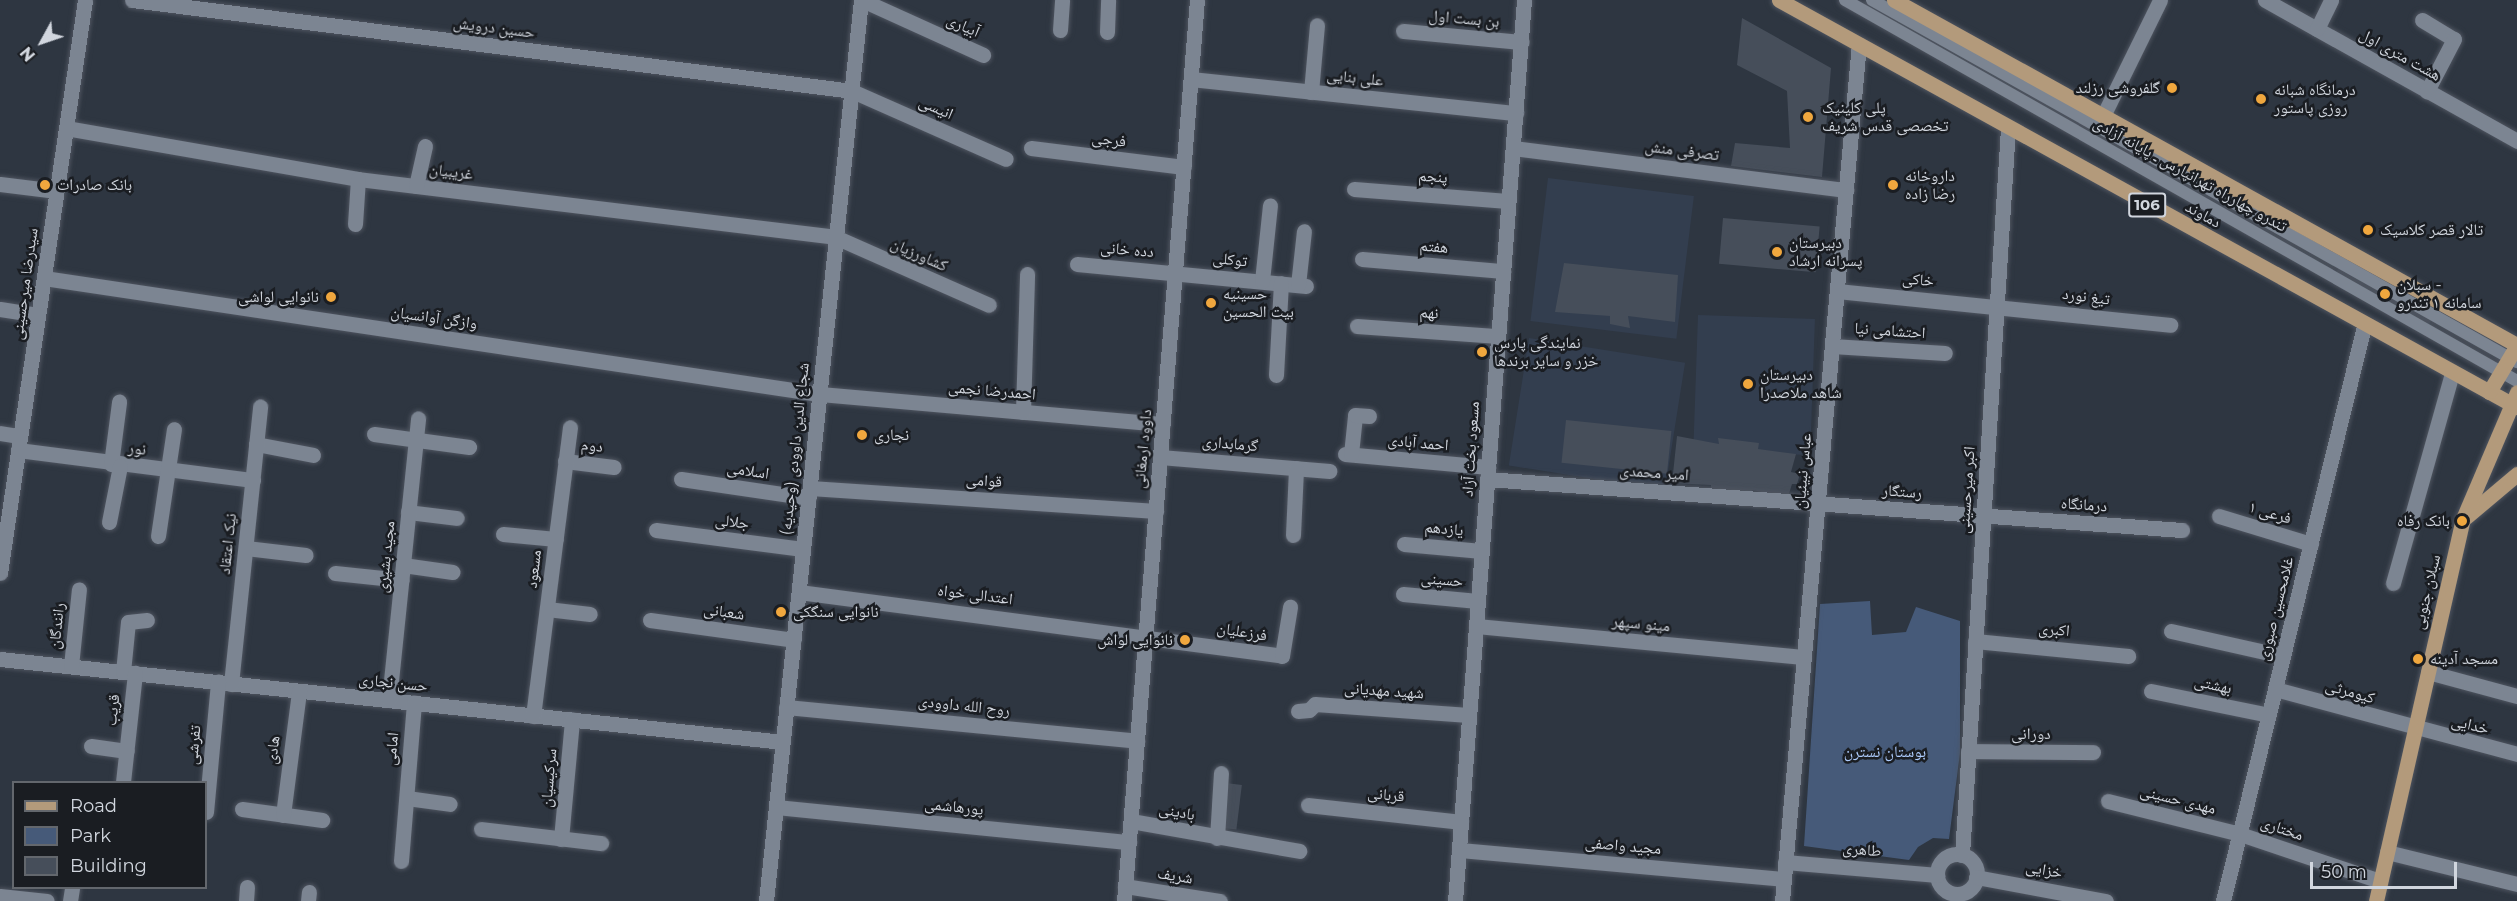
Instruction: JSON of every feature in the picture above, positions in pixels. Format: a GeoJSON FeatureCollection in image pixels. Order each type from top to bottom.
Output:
{"type":"FeatureCollection","features":[{"type":"Feature","properties":{"kind":"main road","name":"دماوند"},"geometry":{"type":"LineString","coordinates":[[1779,0],[2364,326],[2489,392],[2515,401]]}},
{"type":"Feature","properties":{"kind":"main road"},"geometry":{"type":"LineString","coordinates":[[1894,0],[2103,116],[2515,352],[2489,392]]}},
{"type":"Feature","properties":{"kind":"main road","name":"سبلان جنوبی"},"geometry":{"type":"LineString","coordinates":[[2376,901],[2462,521],[2515,401]]}},
{"type":"Feature","properties":{"kind":"main road"},"geometry":{"type":"LineString","coordinates":[[2462,521],[2502,482],[2517,474]]}},
{"type":"Feature","properties":{"kind":"street","name":"سیدرضا میرحسینی"},"geometry":{"type":"LineString","coordinates":[[0,573],[3,532],[19,443],[85,0]]}},
{"type":"Feature","properties":{"kind":"street","name":"حسین درویش"},"geometry":{"type":"LineString","coordinates":[[132,0],[852,91]]}},
{"type":"Feature","properties":{"kind":"street","name":"شجاع الدین داوودی (وحیدیه)"},"geometry":{"type":"LineString","coordinates":[[766,901],[834,237],[861,0]]}},
{"type":"Feature","properties":{"kind":"street","name":"آبیاری"},"geometry":{"type":"LineString","coordinates":[[861,0],[983,55]]}},
{"type":"Feature","properties":{"kind":"street"},"geometry":{"type":"LineString","coordinates":[[1060,30],[1062,0]]}},
{"type":"Feature","properties":{"kind":"street"},"geometry":{"type":"LineString","coordinates":[[1107,32],[1108,0]]}},
{"type":"Feature","properties":{"kind":"street","name":"داوود ارمغانی"},"geometry":{"type":"LineString","coordinates":[[1125,893],[1197,0]]}},
{"type":"Feature","properties":{"kind":"street","name":"مسعود بخت آزاد"},"geometry":{"type":"LineString","coordinates":[[1455,901],[1524,0]]}},
{"type":"Feature","properties":{"kind":"street"},"geometry":{"type":"LineString","coordinates":[[2103,116],[2160,0]]}},
{"type":"Feature","properties":{"kind":"street","name":"هشت متری اول"},"geometry":{"type":"LineString","coordinates":[[2265,0],[2517,141]]}},
{"type":"Feature","properties":{"kind":"street"},"geometry":{"type":"LineString","coordinates":[[2317,29],[2331,0]]}},
{"type":"Feature","properties":{"kind":"street"},"geometry":{"type":"LineString","coordinates":[[2422,20],[2454,39],[2427,91]]}},
{"type":"Feature","properties":{"kind":"street"},"geometry":{"type":"LineString","coordinates":[[1311,92],[1317,25]]}},
{"type":"Feature","properties":{"kind":"street","name":"بن بست اول"},"geometry":{"type":"LineString","coordinates":[[1403,31],[1521,42]]}},
{"type":"Feature","properties":{"kind":"street","name":"عباس نبیئیان"},"geometry":{"type":"LineString","coordinates":[[1782,901],[1859,44]]}},
{"type":"Feature","properties":{"kind":"street","name":"علی بنایی"},"geometry":{"type":"LineString","coordinates":[[1191,79],[1516,113]]}},
{"type":"Feature","properties":{"kind":"street","name":"انیسی"},"geometry":{"type":"LineString","coordinates":[[852,91],[1006,159]]}},
{"type":"Feature","properties":{"kind":"street","name":"اکبر میرحسینی"},"geometry":{"type":"LineString","coordinates":[[1962,855],[2008,127]]}},
{"type":"Feature","properties":{"kind":"street","name":"غریبیان"},"geometry":{"type":"LineString","coordinates":[[66,128],[358,179],[834,237]]}},
{"type":"Feature","properties":{"kind":"street"},"geometry":{"type":"LineString","coordinates":[[416,186],[424,146]]}},
{"type":"Feature","properties":{"kind":"street","name":"فرجی"},"geometry":{"type":"LineString","coordinates":[[1030,148],[1184,167]]}},
{"type":"Feature","properties":{"kind":"street","name":"تصرفی منش"},"geometry":{"type":"LineString","coordinates":[[1513,148],[1846,190]]}},
{"type":"Feature","properties":{"kind":"street"},"geometry":{"type":"LineString","coordinates":[[355,224],[358,179]]}},
{"type":"Feature","properties":{"kind":"street"},"geometry":{"type":"LineString","coordinates":[[0,184],[57,191]]}},
{"type":"Feature","properties":{"kind":"street","name":"پنجم"},"geometry":{"type":"LineString","coordinates":[[1354,189],[1508,201]]}},
{"type":"Feature","properties":{"kind":"street"},"geometry":{"type":"LineString","coordinates":[[1262,282],[1270,205]]}},
{"type":"Feature","properties":{"kind":"street","name":"توکلی"},"geometry":{"type":"LineString","coordinates":[[1175,272],[1302,286],[1304,231]]}},
{"type":"Feature","properties":{"kind":"street","name":"کشاورزیان"},"geometry":{"type":"LineString","coordinates":[[834,237],[989,306]]}},
{"type":"Feature","properties":{"kind":"street","name":"هفتم"},"geometry":{"type":"LineString","coordinates":[[1362,259],[1503,271]]}},
{"type":"Feature","properties":{"kind":"street","name":"دده خانی"},"geometry":{"type":"LineString","coordinates":[[1077,264],[1175,272]]}},
{"type":"Feature","properties":{"kind":"street"},"geometry":{"type":"LineString","coordinates":[[1023,412],[1028,274]]}},
{"type":"Feature","properties":{"kind":"street","name":"وازگن آوانسیان"},"geometry":{"type":"LineString","coordinates":[[44,278],[819,394]]}},
{"type":"Feature","properties":{"kind":"street"},"geometry":{"type":"LineString","coordinates":[[1276,375],[1281,284]]}},
{"type":"Feature","properties":{"kind":"street","name":"خاکی"},"geometry":{"type":"LineString","coordinates":[[1837,291],[1997,305]]}},
{"type":"Feature","properties":{"kind":"street","name":"تیغ نورد"},"geometry":{"type":"LineString","coordinates":[[1997,305],[2170,325]]}},
{"type":"Feature","properties":{"kind":"street"},"geometry":{"type":"LineString","coordinates":[[0,309],[38,315]]}},
{"type":"Feature","properties":{"kind":"street","name":"نهم"},"geometry":{"type":"LineString","coordinates":[[1357,326],[1498,336]]}},
{"type":"Feature","properties":{"kind":"street","name":"غلامحسین صبوری"},"geometry":{"type":"LineString","coordinates":[[2223,901],[2364,326]]}},
{"type":"Feature","properties":{"kind":"street","name":"احتشامی نیا"},"geometry":{"type":"LineString","coordinates":[[1832,346],[1945,353]]}},
{"type":"Feature","properties":{"kind":"street"},"geometry":{"type":"LineString","coordinates":[[2393,583],[2452,373]]}},
{"type":"Feature","properties":{"kind":"street","name":"احمدرضا نجمی"},"geometry":{"type":"LineString","coordinates":[[819,394],[1163,424]]}},
{"type":"Feature","properties":{"kind":"street"},"geometry":{"type":"LineString","coordinates":[[109,522],[116,465],[119,402]]}},
{"type":"Feature","properties":{"kind":"street","name":"نیک اعتقاد"},"geometry":{"type":"LineString","coordinates":[[224,683],[246,548],[260,407]]}},
{"type":"Feature","properties":{"kind":"street","name":"احمد آبادی"},"geometry":{"type":"LineString","coordinates":[[1369,416],[1355,415],[1348,454],[1487,473]]}},
{"type":"Feature","properties":{"kind":"street","name":"مجید بشیری"},"geometry":{"type":"LineString","coordinates":[[389,700],[418,418]]}},
{"type":"Feature","properties":{"kind":"street","name":"مسعود"},"geometry":{"type":"LineString","coordinates":[[533,716],[570,427]]}},
{"type":"Feature","properties":{"kind":"street"},"geometry":{"type":"LineString","coordinates":[[158,536],[170,471],[174,429]]}},
{"type":"Feature","properties":{"kind":"street","name":"نور"},"geometry":{"type":"LineString","coordinates":[[0,434],[19,443],[116,465],[253,480]]}},
{"type":"Feature","properties":{"kind":"street"},"geometry":{"type":"LineString","coordinates":[[374,434],[469,447]]}},
{"type":"Feature","properties":{"kind":"street"},"geometry":{"type":"LineString","coordinates":[[256,444],[313,455]]}},
{"type":"Feature","properties":{"kind":"street","name":"گرمابداری"},"geometry":{"type":"LineString","coordinates":[[1160,456],[1329,471]]}},
{"type":"Feature","properties":{"kind":"street","name":"دوم"},"geometry":{"type":"LineString","coordinates":[[565,461],[614,467]]}},
{"type":"Feature","properties":{"kind":"street"},"geometry":{"type":"LineString","coordinates":[[1293,535],[1296,468]]}},
{"type":"Feature","properties":{"kind":"street","name":"امیر محمدی"},"geometry":{"type":"LineString","coordinates":[[1487,473],[1819,504]]}},
{"type":"Feature","properties":{"kind":"street","name":"اسلامی"},"geometry":{"type":"LineString","coordinates":[[681,479],[809,493]]}},
{"type":"Feature","properties":{"kind":"street","name":"قوامی"},"geometry":{"type":"LineString","coordinates":[[809,493],[1156,511]]}},
{"type":"Feature","properties":{"kind":"street","name":"رستگار"},"geometry":{"type":"LineString","coordinates":[[1819,504],[1983,516]]}},
{"type":"Feature","properties":{"kind":"street"},"geometry":{"type":"LineString","coordinates":[[408,512],[457,518]]}},
{"type":"Feature","properties":{"kind":"street","name":"درمانگاه"},"geometry":{"type":"LineString","coordinates":[[1983,516],[2182,530]]}},
{"type":"Feature","properties":{"kind":"street","name":"فرعی ۱"},"geometry":{"type":"LineString","coordinates":[[2219,516],[2311,544]]}},
{"type":"Feature","properties":{"kind":"street","name":"جلالی"},"geometry":{"type":"LineString","coordinates":[[656,531],[803,549]]}},
{"type":"Feature","properties":{"kind":"street"},"geometry":{"type":"LineString","coordinates":[[503,534],[555,539]]}},
{"type":"Feature","properties":{"kind":"street","name":"یازدهم"},"geometry":{"type":"LineString","coordinates":[[1404,544],[1482,551]]}},
{"type":"Feature","properties":{"kind":"street"},"geometry":{"type":"LineString","coordinates":[[246,548],[306,555]]}},
{"type":"Feature","properties":{"kind":"street"},"geometry":{"type":"LineString","coordinates":[[335,573],[453,572]]}},
{"type":"Feature","properties":{"kind":"street","name":"رانندگان"},"geometry":{"type":"LineString","coordinates":[[70,666],[79,589]]}},
{"type":"Feature","properties":{"kind":"street","name":"اعتدالی خواه"},"geometry":{"type":"LineString","coordinates":[[799,591],[1146,635]]}},
{"type":"Feature","properties":{"kind":"street","name":"حسینی"},"geometry":{"type":"LineString","coordinates":[[1403,594],[1478,601]]}},
{"type":"Feature","properties":{"kind":"street","name":"فرزعلیان"},"geometry":{"type":"LineString","coordinates":[[1146,635],[1282,656],[1290,607]]}},
{"type":"Feature","properties":{"kind":"street"},"geometry":{"type":"LineString","coordinates":[[547,609],[590,614]]}},
{"type":"Feature","properties":{"kind":"street","name":"قریب"},"geometry":{"type":"LineString","coordinates":[[123,781],[127,751],[128,622],[147,620]]}},
{"type":"Feature","properties":{"kind":"street","name":"شعبانی"},"geometry":{"type":"LineString","coordinates":[[650,620],[794,640]]}},
{"type":"Feature","properties":{"kind":"street","name":"مینو سپهر"},"geometry":{"type":"LineString","coordinates":[[1476,626],[1803,657]]}},
{"type":"Feature","properties":{"kind":"street"},"geometry":{"type":"LineString","coordinates":[[2171,631],[2283,656]]}},
{"type":"Feature","properties":{"kind":"street","name":"اکبری"},"geometry":{"type":"LineString","coordinates":[[1976,641],[2128,656]]}},
{"type":"Feature","properties":{"kind":"street","name":"حسن نجاری"},"geometry":{"type":"LineString","coordinates":[[0,659],[783,742]]}},
{"type":"Feature","properties":{"kind":"street"},"geometry":{"type":"LineString","coordinates":[[2428,672],[2517,696]]}},
{"type":"Feature","properties":{"kind":"street","name":"تفرشی"},"geometry":{"type":"LineString","coordinates":[[207,805],[224,683]]}},
{"type":"Feature","properties":{"kind":"street","name":"کیومرثی"},"geometry":{"type":"LineString","coordinates":[[2275,689],[2415,730]]}},
{"type":"Feature","properties":{"kind":"street","name":"هادی"},"geometry":{"type":"LineString","coordinates":[[283,815],[298,691]]}},
{"type":"Feature","properties":{"kind":"street","name":"بهشتی"},"geometry":{"type":"LineString","coordinates":[[2151,691],[2269,715]]}},
{"type":"Feature","properties":{"kind":"street","name":"امامی"},"geometry":{"type":"LineString","coordinates":[[401,861],[414,703]]}},
{"type":"Feature","properties":{"kind":"street","name":"شهید مهدیانی"},"geometry":{"type":"LineString","coordinates":[[1298,711],[1309,710],[1315,704],[1469,715]]}},
{"type":"Feature","properties":{"kind":"street","name":"روح الله داوودی"},"geometry":{"type":"LineString","coordinates":[[786,707],[1137,741]]}},
{"type":"Feature","properties":{"kind":"street","name":"سرکیسیان"},"geometry":{"type":"LineString","coordinates":[[561,840],[572,720]]}},
{"type":"Feature","properties":{"kind":"street","name":"خدایی"},"geometry":{"type":"LineString","coordinates":[[2415,730],[2517,754]]}},
{"type":"Feature","properties":{"kind":"street","name":"قریب"},"geometry":{"type":"LineString","coordinates":[[91,746],[127,751]]}},
{"type":"Feature","properties":{"kind":"street","name":"دورانی"},"geometry":{"type":"LineString","coordinates":[[1968,752],[2093,752]]}},
{"type":"Feature","properties":{"kind":"street","name":"بادینی"},"geometry":{"type":"LineString","coordinates":[[1217,838],[1221,773]]}},
{"type":"Feature","properties":{"kind":"street"},"geometry":{"type":"LineString","coordinates":[[407,798],[450,804]]}},
{"type":"Feature","properties":{"kind":"street","name":"مهدی حسینی"},"geometry":{"type":"LineString","coordinates":[[2108,801],[2240,834]]}},
{"type":"Feature","properties":{"kind":"street","name":"قربانی"},"geometry":{"type":"LineString","coordinates":[[1308,805],[1461,822]]}},
{"type":"Feature","properties":{"kind":"street","name":"پورهاشمی"},"geometry":{"type":"LineString","coordinates":[[776,807],[1129,842]]}},
{"type":"Feature","properties":{"kind":"street"},"geometry":{"type":"LineString","coordinates":[[242,809],[322,820]]}},
{"type":"Feature","properties":{"kind":"street","name":"بادینی"},"geometry":{"type":"LineString","coordinates":[[1131,821],[1299,851]]}},
{"type":"Feature","properties":{"kind":"street"},"geometry":{"type":"LineString","coordinates":[[481,829],[601,843]]}},
{"type":"Feature","properties":{"kind":"street","name":"مختاری"},"geometry":{"type":"LineString","coordinates":[[2240,834],[2380,881]]}},
{"type":"Feature","properties":{"kind":"street","name":"مجید واصفی"},"geometry":{"type":"LineString","coordinates":[[1459,850],[1784,879]]}},
{"type":"Feature","properties":{"kind":"street"},"geometry":{"type":"LineString","coordinates":[[2387,852],[2517,884]]}},
{"type":"Feature","properties":{"kind":"street"},"geometry":{"type":"LineString","coordinates":[[1962,855],[1974,864],[1976,877],[1970,888],[1957,897],[1941,886],[1937,875],[1945,857],[1962,855]]}},
{"type":"Feature","properties":{"kind":"street","name":"طاهری"},"geometry":{"type":"LineString","coordinates":[[1785,861],[1937,875]]}},
{"type":"Feature","properties":{"kind":"street","name":"خزایی"},"geometry":{"type":"LineString","coordinates":[[1976,877],[2106,901]]}},
{"type":"Feature","properties":{"kind":"street","name":"شریف"},"geometry":{"type":"LineString","coordinates":[[1125,893],[1220,901]]}},
{"type":"Feature","properties":{"kind":"street"},"geometry":{"type":"LineString","coordinates":[[0,896],[47,901]]}},
{"type":"Feature","properties":{"kind":"lane","name":"تندرو چهارراه تهرانپارس ـ پایانه آزادی"},"geometry":{"type":"LineString","coordinates":[[1845,0],[2517,381]]}},
{"type":"Feature","properties":{"kind":"lane"},"geometry":{"type":"LineString","coordinates":[[1872,0],[2515,352]]}},
{"type":"Feature","properties":{"kind":"shaded area"},"geometry":{"type":"Polygon","coordinates":[[[1548,178],[1694,196],[1676,339],[1530,321],[1548,178]]]}},
{"type":"Feature","properties":{"kind":"shaded area","name":"دبیرستان شاهد ملاصدرا"},"geometry":{"type":"Polygon","coordinates":[[[1698,315],[1815,319],[1810,455],[1693,451],[1698,315]]]}},
{"type":"Feature","properties":{"kind":"shaded area"},"geometry":{"type":"Polygon","coordinates":[[[1529,338],[1685,363],[1665,490],[1509,465],[1529,338]]]}},
{"type":"Feature","properties":{"kind":"green space","name":"بوستان نسترن"},"geometry":{"type":"Polygon","coordinates":[[[1870,601],[1872,635],[1906,632],[1916,607],[1960,621],[1960,753],[1949,839],[1933,838],[1918,847],[1909,860],[1804,846],[1820,604],[1870,601]]]}},
{"type":"Feature","properties":{"kind":"building","name":"پلی کلینیک تخصصی قدس شریف"},"geometry":{"type":"Polygon","coordinates":[[[1742,18],[1831,68],[1822,177],[1731,166],[1735,143],[1790,148],[1787,91],[1737,65],[1742,18]]]}},
{"type":"Feature","properties":{"kind":"building"},"geometry":{"type":"Polygon","coordinates":[[[1723,218],[1820,226],[1816,272],[1719,264],[1723,218]]]}},
{"type":"Feature","properties":{"kind":"building"},"geometry":{"type":"Polygon","coordinates":[[[1564,263],[1678,275],[1675,322],[1628,316],[1630,328],[1610,324],[1610,316],[1555,312],[1564,263]]]}},
{"type":"Feature","properties":{"kind":"building"},"geometry":{"type":"Polygon","coordinates":[[[2341,264],[2434,315],[2428,325],[2336,274],[2341,264]]]}},
{"type":"Feature","properties":{"kind":"building"},"geometry":{"type":"Polygon","coordinates":[[[1566,420],[1671,431],[1667,474],[1562,463],[1566,420]]]}},
{"type":"Feature","properties":{"kind":"building"},"geometry":{"type":"Polygon","coordinates":[[[1677,436],[1719,444],[1718,438],[1759,443],[1758,449],[1796,454],[1791,472],[1800,474],[1797,484],[1792,484],[1788,497],[1752,490],[1751,497],[1711,492],[1711,485],[1672,483],[1677,436]]]}},
{"type":"Feature","properties":{"kind":"building"},"geometry":{"type":"Polygon","coordinates":[[[1226,783],[1242,785],[1236,830],[1221,828],[1226,783]]]}},
{"type":"Feature","properties":{"kind":"place","name":"گلفروشی رزلند"},"geometry":{"type":"Point","coordinates":[2172,88]}},
{"type":"Feature","properties":{"kind":"place","name":"درمانگاه شبانه روزی پاستور"},"geometry":{"type":"Point","coordinates":[2261,99]}},
{"type":"Feature","properties":{"kind":"place","name":"پلی کلینیک تخصصی قدس شریف"},"geometry":{"type":"Point","coordinates":[1808,117]}},
{"type":"Feature","properties":{"kind":"place","name":"بانک صادرات"},"geometry":{"type":"Point","coordinates":[45,185]}},
{"type":"Feature","properties":{"kind":"place","name":"داروخانه رضا زاده"},"geometry":{"type":"Point","coordinates":[1893,185]}},
{"type":"Feature","properties":{"kind":"place","name":"تالار قصر کلاسیک"},"geometry":{"type":"Point","coordinates":[2368,230]}},
{"type":"Feature","properties":{"kind":"place","name":"دبیرستان پسرانه ارشاد"},"geometry":{"type":"Point","coordinates":[1777,252]}},
{"type":"Feature","properties":{"kind":"place","name":"سبلان - سامانه ۱ تندرو"},"geometry":{"type":"Point","coordinates":[2385,294]}},
{"type":"Feature","properties":{"kind":"place","name":"نانوایی لواشی"},"geometry":{"type":"Point","coordinates":[331,297]}},
{"type":"Feature","properties":{"kind":"place","name":"حسینیه بیت الحسین"},"geometry":{"type":"Point","coordinates":[1211,303]}},
{"type":"Feature","properties":{"kind":"place","name":"نمایندگی پارس خزر و سایر برندها"},"geometry":{"type":"Point","coordinates":[1482,352]}},
{"type":"Feature","properties":{"kind":"place","name":"دبیرستان شاهد ملاصدرا"},"geometry":{"type":"Point","coordinates":[1748,384]}},
{"type":"Feature","properties":{"kind":"place","name":"نجاری"},"geometry":{"type":"Point","coordinates":[862,435]}},
{"type":"Feature","properties":{"kind":"place","name":"بانک رفاه"},"geometry":{"type":"Point","coordinates":[2462,521]}},
{"type":"Feature","properties":{"kind":"place","name":"نانوایی سنگکی"},"geometry":{"type":"Point","coordinates":[781,612]}},
{"type":"Feature","properties":{"kind":"place","name":"نانوایی لواش"},"geometry":{"type":"Point","coordinates":[1185,640]}},
{"type":"Feature","properties":{"kind":"place","name":"مسجد آدینه"},"geometry":{"type":"Point","coordinates":[2418,659]}}]}
